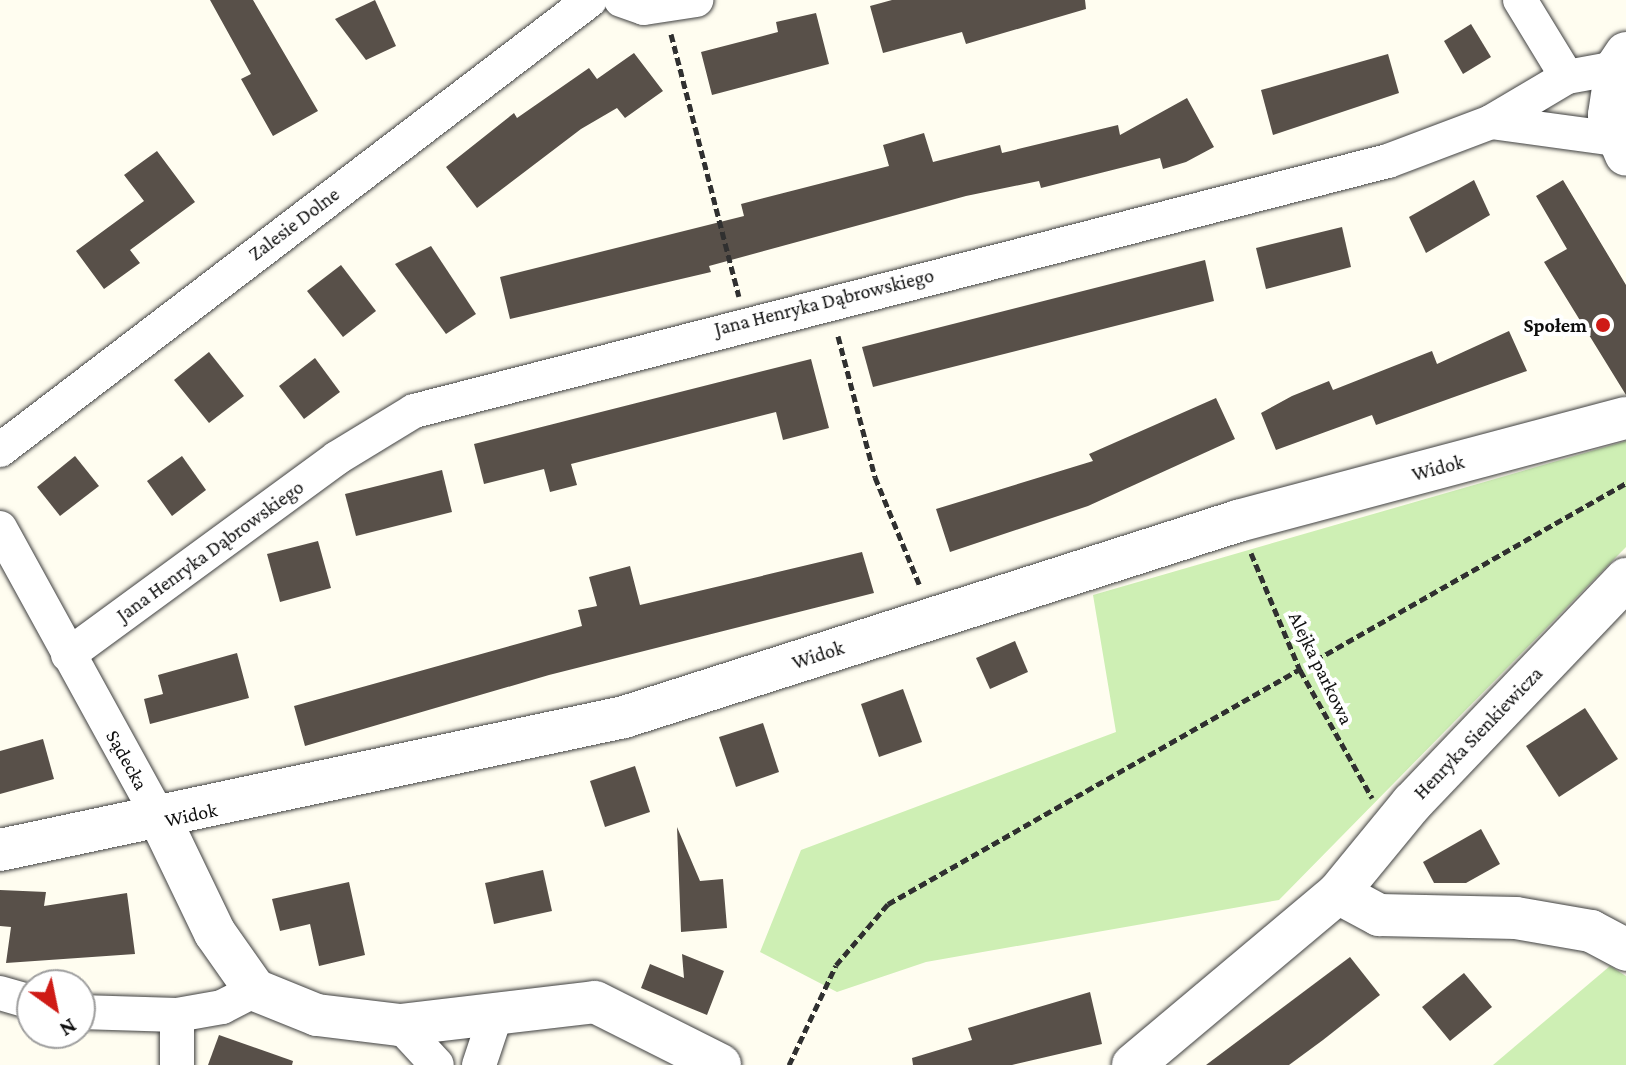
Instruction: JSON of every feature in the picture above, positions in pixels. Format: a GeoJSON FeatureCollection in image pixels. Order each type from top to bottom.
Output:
{"type":"FeatureCollection","features":[{"type":"Feature","properties":{"kind":"street","name":"Zalesie Dolne"},"geometry":{"type":"LineString","coordinates":[[0,450],[590,0]]}},
{"type":"Feature","properties":{"kind":"street"},"geometry":{"type":"LineString","coordinates":[[621,0],[680,3]]}},
{"type":"Feature","properties":{"kind":"street"},"geometry":{"type":"LineString","coordinates":[[1520,0],[1567,77]]}},
{"type":"Feature","properties":{"kind":"street"},"geometry":{"type":"LineString","coordinates":[[1621,60],[1609,115],[1621,147]]}},
{"type":"Feature","properties":{"kind":"street","name":"Jana Henryka Dąbrowskiego"},"geometry":{"type":"LineString","coordinates":[[68,655],[337,458],[414,411],[746,321],[1388,161],[1491,122],[1567,77],[1621,60]]}},
{"type":"Feature","properties":{"kind":"street"},"geometry":{"type":"LineString","coordinates":[[1491,122],[1621,147]]}},
{"type":"Feature","properties":{"kind":"street","name":"Widok"},"geometry":{"type":"LineString","coordinates":[[0,850],[161,821],[624,717],[1238,521],[1626,418]]}},
{"type":"Feature","properties":{"kind":"street","name":"Sądecka"},"geometry":{"type":"LineString","coordinates":[[0,528],[161,821],[215,933],[255,990]]}},
{"type":"Feature","properties":{"kind":"street","name":"Henryka Sienkiewicza"},"geometry":{"type":"LineString","coordinates":[[1133,1065],[1338,893],[1412,803],[1626,579]]}},
{"type":"Feature","properties":{"kind":"street"},"geometry":{"type":"LineString","coordinates":[[1338,893],[1379,915],[1516,918],[1591,931],[1626,950]]}},
{"type":"Feature","properties":{"kind":"street"},"geometry":{"type":"LineString","coordinates":[[96,1012],[177,1015],[222,1007],[255,990],[317,1015],[400,1025],[595,1002],[720,1065]]}},
{"type":"Feature","properties":{"kind":"street"},"geometry":{"type":"LineString","coordinates":[[479,1065],[496,1014]]}},
{"type":"Feature","properties":{"kind":"street"},"geometry":{"type":"LineString","coordinates":[[177,1015],[177,1065]]}},
{"type":"Feature","properties":{"kind":"street"},"geometry":{"type":"LineString","coordinates":[[400,1025],[437,1065]]}},
{"type":"Feature","properties":{"kind":"path"},"geometry":{"type":"LineString","coordinates":[[680,3],[746,321]]}},
{"type":"Feature","properties":{"kind":"path"},"geometry":{"type":"LineString","coordinates":[[829,301],[875,477],[933,619]]}},
{"type":"Feature","properties":{"kind":"path"},"geometry":{"type":"LineString","coordinates":[[789,1065],[836,965],[888,904],[1626,483]]}},
{"type":"Feature","properties":{"kind":"path","name":"Alejka parkowa"},"geometry":{"type":"LineString","coordinates":[[1248,547],[1300,670],[1375,802]]}},
{"type":"Feature","properties":{"kind":"green space"},"geometry":{"type":"Polygon","coordinates":[[[1626,441],[1626,547],[1279,900],[926,962],[837,992],[760,952],[801,850],[1116,732],[1093,595],[1626,441]]]}},
{"type":"Feature","properties":{"kind":"green space"},"geometry":{"type":"Polygon","coordinates":[[[1610,966],[1626,976],[1626,1065],[1493,1065],[1610,966]]]}},
{"type":"Feature","properties":{"kind":"building"},"geometry":{"type":"Polygon","coordinates":[[[210,0],[253,0],[318,111],[273,136],[241,79],[251,74],[210,0]]]}},
{"type":"Feature","properties":{"kind":"building"},"geometry":{"type":"Polygon","coordinates":[[[375,0],[396,46],[366,60],[335,19],[375,0]]]}},
{"type":"Feature","properties":{"kind":"building"},"geometry":{"type":"Polygon","coordinates":[[[892,0],[1085,0],[1086,9],[966,44],[962,32],[883,53],[870,6],[892,0]]]}},
{"type":"Feature","properties":{"kind":"building"},"geometry":{"type":"Polygon","coordinates":[[[816,13],[829,64],[712,95],[701,52],[778,32],[776,22],[816,13]]]}},
{"type":"Feature","properties":{"kind":"building"},"geometry":{"type":"Polygon","coordinates":[[[1471,24],[1491,57],[1463,74],[1444,41],[1471,24]]]}},
{"type":"Feature","properties":{"kind":"building"},"geometry":{"type":"Polygon","coordinates":[[[634,53],[663,91],[625,118],[617,108],[581,129],[477,208],[446,167],[514,113],[517,118],[589,68],[597,79],[634,53]]]}},
{"type":"Feature","properties":{"kind":"building"},"geometry":{"type":"Polygon","coordinates":[[[1388,54],[1399,93],[1273,135],[1261,90],[1388,54]]]}},
{"type":"Feature","properties":{"kind":"building"},"geometry":{"type":"Polygon","coordinates":[[[1187,98],[1214,147],[1186,162],[1163,169],[1160,158],[1041,188],[1039,181],[966,196],[709,266],[711,272],[510,319],[500,277],[744,216],[741,204],[889,166],[883,145],[924,133],[933,162],[1000,145],[1002,153],[1118,125],[1120,135],[1187,98]]]}},
{"type":"Feature","properties":{"kind":"building"},"geometry":{"type":"Polygon","coordinates":[[[157,151],[195,202],[130,250],[140,263],[104,289],[76,251],[144,201],[124,175],[157,151]]]}},
{"type":"Feature","properties":{"kind":"building"},"geometry":{"type":"Polygon","coordinates":[[[1474,180],[1490,215],[1426,253],[1409,217],[1474,180]]]}},
{"type":"Feature","properties":{"kind":"building","name":"Społem"},"geometry":{"type":"Polygon","coordinates":[[[1563,180],[1626,285],[1626,395],[1544,262],[1567,249],[1536,196],[1563,180]]]}},
{"type":"Feature","properties":{"kind":"building"},"geometry":{"type":"Polygon","coordinates":[[[1342,227],[1351,267],[1266,289],[1256,248],[1342,227]]]}},
{"type":"Feature","properties":{"kind":"building"},"geometry":{"type":"Polygon","coordinates":[[[431,246],[476,314],[446,334],[395,264],[431,246]]]}},
{"type":"Feature","properties":{"kind":"building"},"geometry":{"type":"Polygon","coordinates":[[[1205,260],[1214,301],[873,387],[862,347],[1205,260]]]}},
{"type":"Feature","properties":{"kind":"building"},"geometry":{"type":"Polygon","coordinates":[[[341,265],[376,311],[343,337],[307,291],[341,265]]]}},
{"type":"Feature","properties":{"kind":"building"},"geometry":{"type":"Polygon","coordinates":[[[1509,331],[1527,371],[1376,425],[1372,415],[1276,450],[1261,413],[1292,396],[1329,381],[1333,390],[1432,351],[1437,364],[1509,331]]]}},
{"type":"Feature","properties":{"kind":"building"},"geometry":{"type":"Polygon","coordinates":[[[209,352],[244,396],[209,423],[174,380],[209,352]]]}},
{"type":"Feature","properties":{"kind":"building"},"geometry":{"type":"Polygon","coordinates":[[[315,358],[340,392],[304,419],[279,386],[315,358]]]}},
{"type":"Feature","properties":{"kind":"building"},"geometry":{"type":"Polygon","coordinates":[[[811,359],[829,428],[783,440],[776,412],[571,464],[577,485],[550,492],[544,469],[484,484],[474,444],[811,359]]]}},
{"type":"Feature","properties":{"kind":"building"},"geometry":{"type":"Polygon","coordinates":[[[1216,398],[1235,439],[1088,506],[950,552],[936,509],[1093,461],[1089,454],[1216,398]]]}},
{"type":"Feature","properties":{"kind":"building"},"geometry":{"type":"Polygon","coordinates":[[[75,456],[99,486],[60,516],[37,487],[75,456]]]}},
{"type":"Feature","properties":{"kind":"building"},"geometry":{"type":"Polygon","coordinates":[[[182,456],[206,490],[172,516],[147,481],[182,456]]]}},
{"type":"Feature","properties":{"kind":"building"},"geometry":{"type":"Polygon","coordinates":[[[442,470],[452,512],[356,536],[345,494],[442,470]]]}},
{"type":"Feature","properties":{"kind":"building"},"geometry":{"type":"Polygon","coordinates":[[[318,541],[331,588],[280,602],[267,554],[318,541]]]}},
{"type":"Feature","properties":{"kind":"building"},"geometry":{"type":"Polygon","coordinates":[[[862,552],[874,593],[549,675],[305,746],[294,706],[582,626],[578,610],[597,606],[589,577],[630,566],[640,605],[862,552]]]}},
{"type":"Feature","properties":{"kind":"building"},"geometry":{"type":"Polygon","coordinates":[[[1015,641],[1028,672],[990,689],[976,658],[1015,641]]]}},
{"type":"Feature","properties":{"kind":"building"},"geometry":{"type":"Polygon","coordinates":[[[237,653],[249,698],[150,724],[144,699],[163,694],[158,675],[237,653]]]}},
{"type":"Feature","properties":{"kind":"building"},"geometry":{"type":"Polygon","coordinates":[[[903,689],[922,742],[879,757],[861,704],[903,689]]]}},
{"type":"Feature","properties":{"kind":"building"},"geometry":{"type":"Polygon","coordinates":[[[1585,708],[1618,759],[1559,797],[1526,746],[1585,708]]]}},
{"type":"Feature","properties":{"kind":"building"},"geometry":{"type":"Polygon","coordinates":[[[763,723],[779,772],[736,787],[719,737],[763,723]]]}},
{"type":"Feature","properties":{"kind":"building"},"geometry":{"type":"Polygon","coordinates":[[[43,739],[54,779],[0,794],[0,751],[43,739]]]}},
{"type":"Feature","properties":{"kind":"building"},"geometry":{"type":"Polygon","coordinates":[[[635,766],[650,812],[605,827],[590,781],[635,766]]]}},
{"type":"Feature","properties":{"kind":"building"},"geometry":{"type":"Polygon","coordinates":[[[677,827],[700,881],[723,879],[727,928],[681,932],[677,827]]]}},
{"type":"Feature","properties":{"kind":"building"},"geometry":{"type":"Polygon","coordinates":[[[1481,829],[1500,864],[1466,883],[1434,883],[1423,862],[1481,829]]]}},
{"type":"Feature","properties":{"kind":"building"},"geometry":{"type":"Polygon","coordinates":[[[543,870],[552,911],[494,924],[485,883],[543,870]]]}},
{"type":"Feature","properties":{"kind":"building"},"geometry":{"type":"Polygon","coordinates":[[[349,882],[365,955],[319,966],[310,924],[280,931],[272,899],[349,882]]]}},
{"type":"Feature","properties":{"kind":"building"},"geometry":{"type":"Polygon","coordinates":[[[0,890],[46,892],[44,906],[127,893],[135,954],[6,963],[11,927],[0,926],[0,890]]]}},
{"type":"Feature","properties":{"kind":"building"},"geometry":{"type":"Polygon","coordinates":[[[682,954],[724,971],[707,1015],[641,988],[650,964],[684,978],[682,954]]]}},
{"type":"Feature","properties":{"kind":"building"},"geometry":{"type":"Polygon","coordinates":[[[1350,957],[1380,995],[1323,1040],[1289,1065],[1206,1065],[1350,957]]]}},
{"type":"Feature","properties":{"kind":"building"},"geometry":{"type":"Polygon","coordinates":[[[1464,973],[1492,1007],[1450,1041],[1422,1007],[1464,973]]]}},
{"type":"Feature","properties":{"kind":"building"},"geometry":{"type":"Polygon","coordinates":[[[1090,992],[1102,1044],[1012,1065],[913,1065],[912,1058],[972,1040],[968,1028],[1090,992]]]}},
{"type":"Feature","properties":{"kind":"building"},"geometry":{"type":"Polygon","coordinates":[[[219,1035],[293,1061],[292,1065],[208,1065],[219,1035]]]}},
{"type":"Feature","properties":{"kind":"place","name":"Społem"},"geometry":{"type":"Point","coordinates":[1603,325]}}]}
